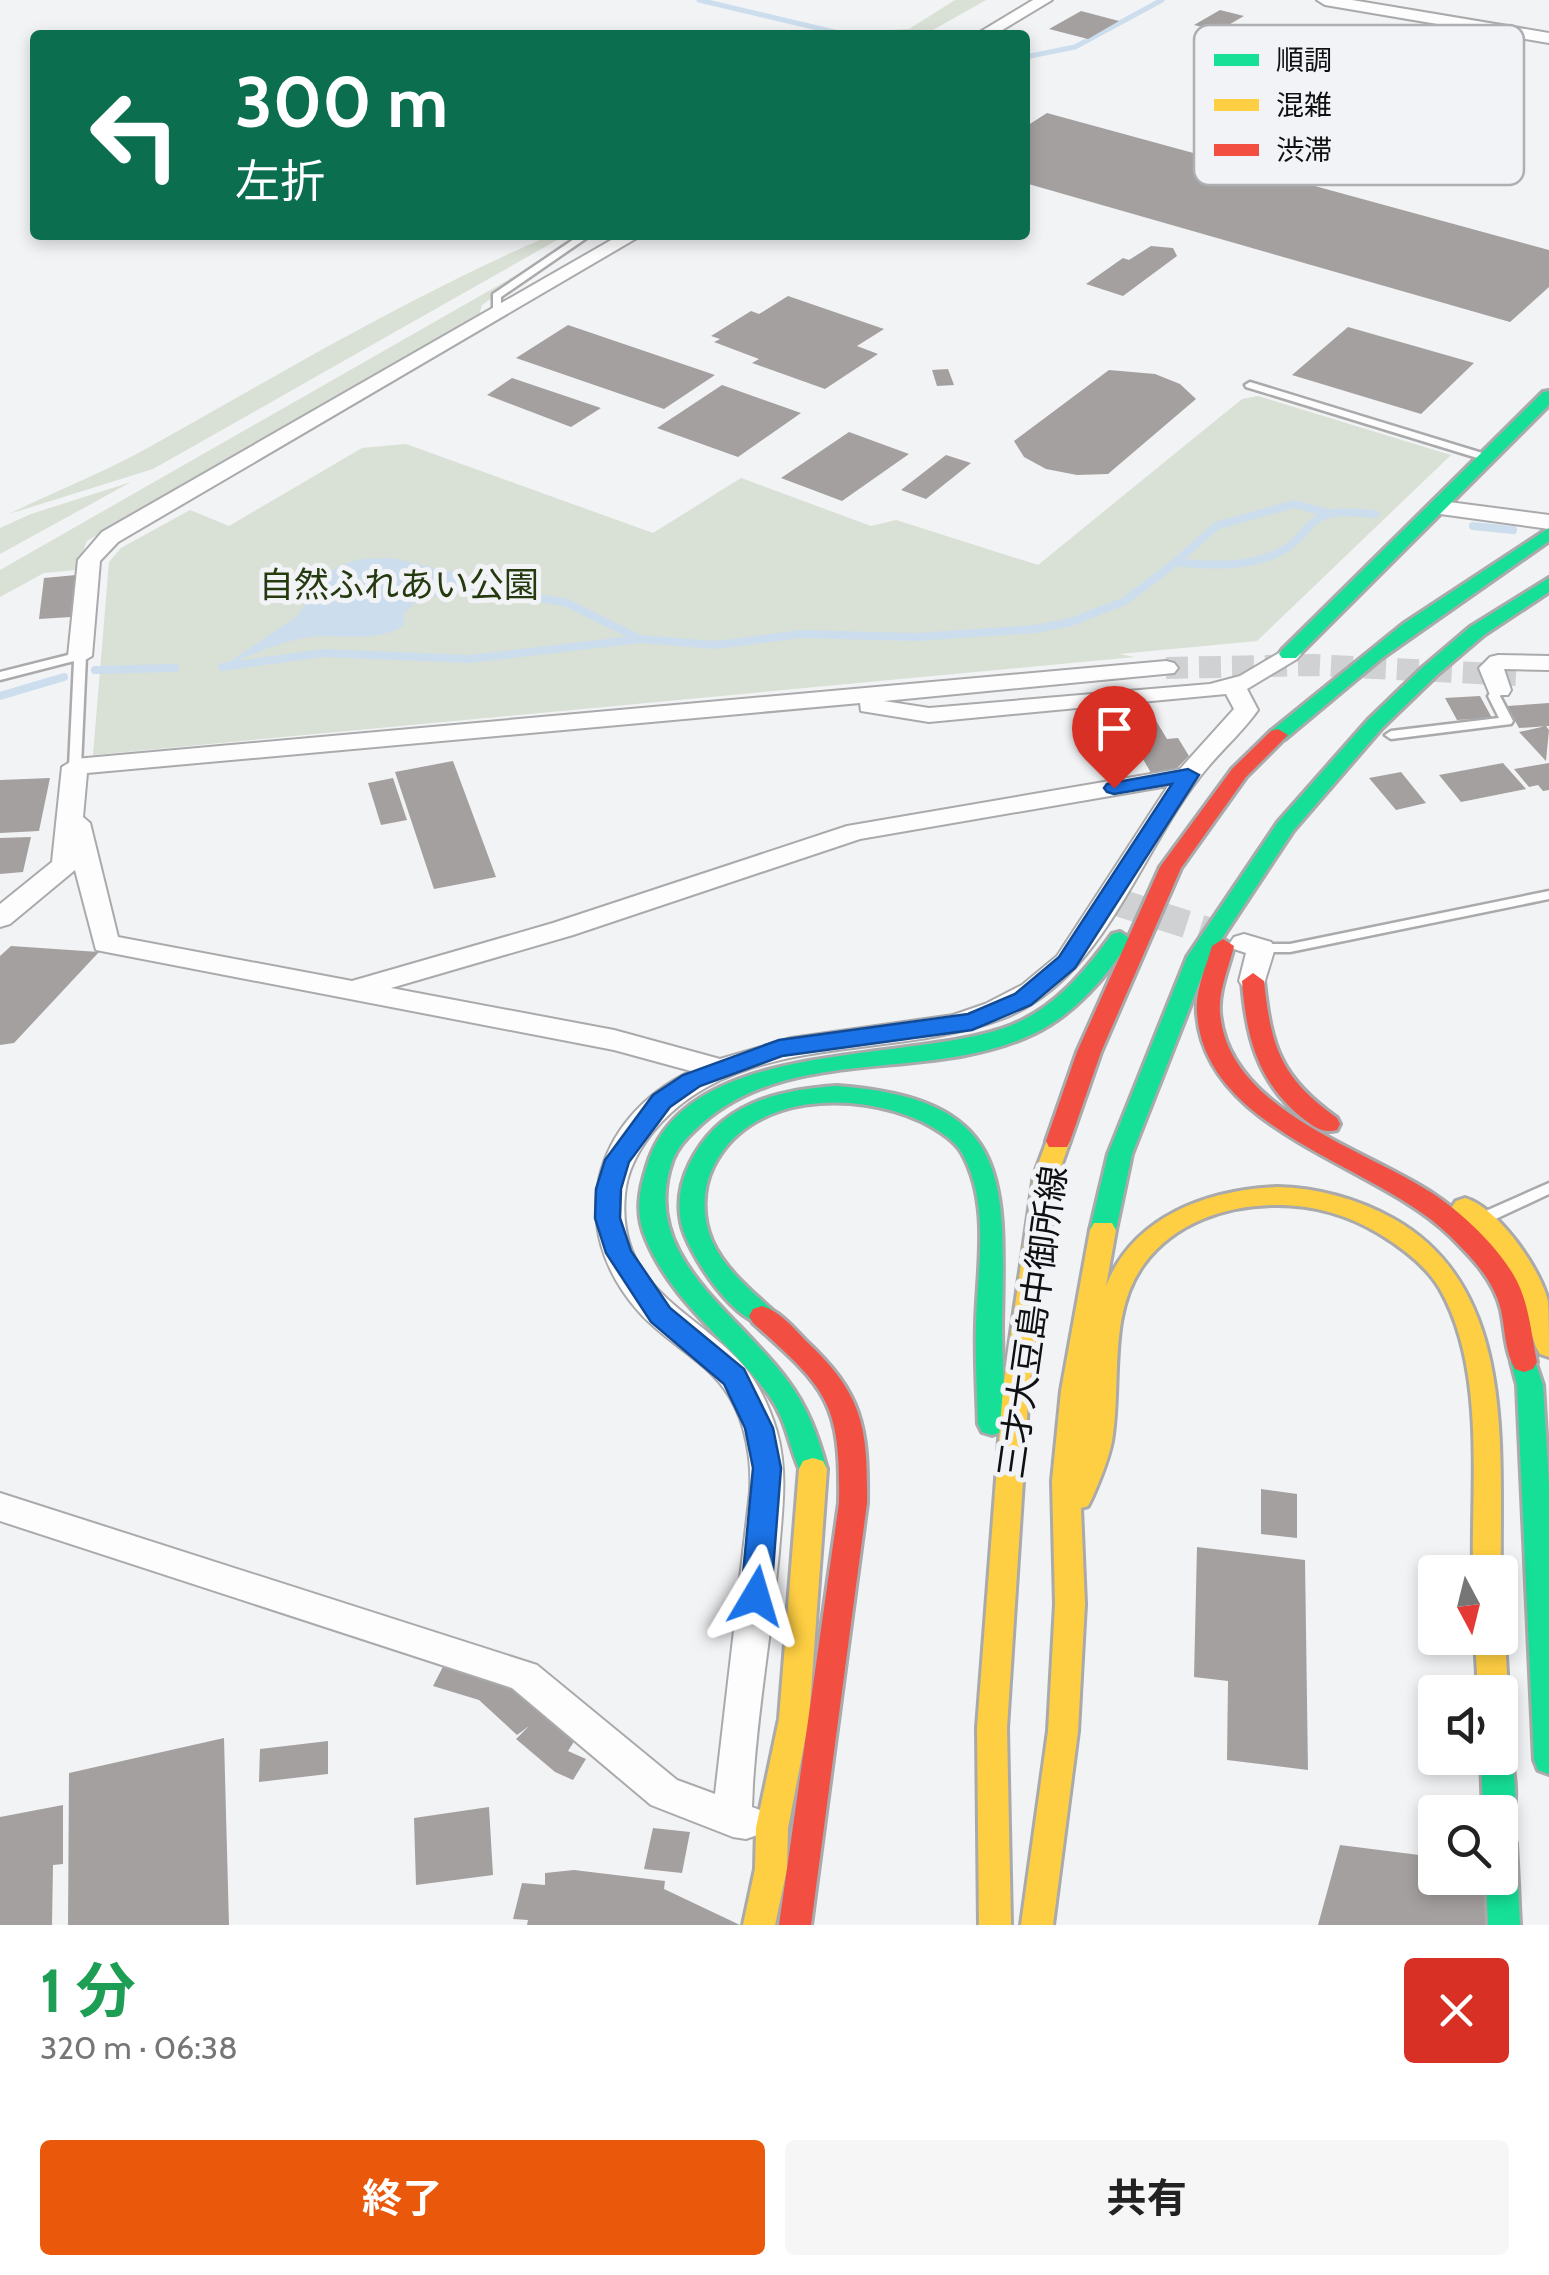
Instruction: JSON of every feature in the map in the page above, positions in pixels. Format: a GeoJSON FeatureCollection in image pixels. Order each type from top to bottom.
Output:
{"type":"FeatureCollection","features":[{"type":"Feature","properties":{"kind":"main road"},"geometry":{"type":"LineString","coordinates":[[1290,654],[1549,396]]}},
{"type":"Feature","properties":{"kind":"main road","name":"三才大豆島中御所線"},"geometry":{"type":"LineString","coordinates":[[995,1925],[992,1728],[1016,1388],[1046,1174],[1089,1052],[1172,867],[1239,773],[1320,696],[1481,576],[1549,533]]}},
{"type":"Feature","properties":{"kind":"main road","name":"三才大豆島中御所線"},"geometry":{"type":"LineString","coordinates":[[1037,1925],[1063,1730],[1070,1604],[1066,1480],[1074,1391],[1096,1260],[1120,1154],[1198,958],[1285,827],[1375,724],[1477,631],[1549,584]]}},
{"type":"Feature","properties":{"kind":"main road"},"geometry":{"type":"LineString","coordinates":[[758,1925],[772,1868],[772,1828],[794,1719],[813,1466],[805,1429],[776,1381],[667,1261],[652,1226],[647,1191],[662,1152],[683,1125],[717,1098],[763,1078],[805,1067],[973,1044],[1040,1020],[1075,996],[1095,974],[1172,867]]}},
{"type":"Feature","properties":{"kind":"main road"},"geometry":{"type":"LineString","coordinates":[[1238,896],[1208,1011],[1214,1043],[1234,1078],[1264,1106],[1309,1137],[1365,1164],[1426,1201],[1469,1239],[1504,1281],[1530,1385],[1549,1760]]}},
{"type":"Feature","properties":{"kind":"main road"},"geometry":{"type":"LineString","coordinates":[[1254,981],[1256,1038],[1268,1070],[1315,1116],[1484,1219],[1530,1274],[1549,1347]]}},
{"type":"Feature","properties":{"kind":"main road"},"geometry":{"type":"LineString","coordinates":[[795,1925],[853,1503],[852,1442],[844,1408],[798,1349],[706,1256],[693,1230],[692,1196],[697,1165],[717,1134],[739,1117],[775,1102],[855,1095],[902,1100],[942,1120],[970,1144],[992,1207],[996,1237],[990,1314],[992,1432],[1009,1479]]}},
{"type":"Feature","properties":{"kind":"main road"},"geometry":{"type":"LineString","coordinates":[[1068,1518],[1098,1441],[1106,1346],[1116,1292],[1132,1258],[1154,1237],[1194,1210],[1256,1195],[1324,1200],[1370,1216],[1416,1244],[1452,1287],[1467,1326],[1478,1384],[1486,1555]]}},
{"type":"Feature","properties":{"kind":"main road"},"geometry":{"type":"LineString","coordinates":[[1503,1895],[1504,1925]]}},
{"type":"Feature","properties":{"kind":"street"},"geometry":{"type":"LineString","coordinates":[[992,30],[1044,0]]}},
{"type":"Feature","properties":{"kind":"street"},"geometry":{"type":"LineString","coordinates":[[1325,0],[1479,25]]}},
{"type":"Feature","properties":{"kind":"street"},"geometry":{"type":"LineString","coordinates":[[80,656],[89,560],[110,537],[623,240]]}},
{"type":"Feature","properties":{"kind":"street"},"geometry":{"type":"LineString","coordinates":[[1440,508],[1549,522]]}},
{"type":"Feature","properties":{"kind":"street"},"geometry":{"type":"LineString","coordinates":[[829,699],[929,715],[1232,686],[1261,674],[1290,654]]}},
{"type":"Feature","properties":{"kind":"street"},"geometry":{"type":"LineString","coordinates":[[1549,663],[1498,662],[1490,668],[1507,682],[1549,676]]}},
{"type":"Feature","properties":{"kind":"street"},"geometry":{"type":"LineString","coordinates":[[0,918],[65,864],[76,767],[1166,668]]}},
{"type":"Feature","properties":{"kind":"street"},"geometry":{"type":"LineString","coordinates":[[733,1820],[732,1764],[761,1562],[767,1468],[759,1428],[735,1377],[660,1315],[618,1253],[608,1218],[609,1189],[618,1160],[638,1128],[662,1101],[692,1080],[779,1048],[944,1028],[1000,1011],[1050,980],[1113,901],[1188,775],[1246,710],[1232,686]]}},
{"type":"Feature","properties":{"kind":"street"},"geometry":{"type":"LineString","coordinates":[[350,991],[562,930],[856,832],[1188,775]]}},
{"type":"Feature","properties":{"kind":"street"},"geometry":{"type":"LineString","coordinates":[[72,800],[106,944],[614,1040],[722,1069]]}},
{"type":"Feature","properties":{"kind":"street"},"geometry":{"type":"LineString","coordinates":[[1253,946],[1254,981]]}},
{"type":"Feature","properties":{"kind":"street"},"geometry":{"type":"LineString","coordinates":[[0,1507],[524,1676],[664,1793],[733,1820],[772,1828],[810,1815]]}},
{"type":"Feature","properties":{"kind":"lane"},"geometry":{"type":"LineString","coordinates":[[496,313],[496,296],[579,240]]}},
{"type":"Feature","properties":{"kind":"lane"},"geometry":{"type":"LineString","coordinates":[[1250,385],[1489,458]]}},
{"type":"Feature","properties":{"kind":"lane"},"geometry":{"type":"LineString","coordinates":[[0,676],[80,656],[76,767]]}},
{"type":"Feature","properties":{"kind":"lane"},"geometry":{"type":"LineString","coordinates":[[1391,735],[1507,720],[1494,696],[1507,682]]}},
{"type":"Feature","properties":{"kind":"lane"},"geometry":{"type":"LineString","coordinates":[[1253,946],[1290,948],[1549,895]]}},
{"type":"Feature","properties":{"kind":"lane"},"geometry":{"type":"LineString","coordinates":[[1484,1219],[1549,1188]]}},
{"type":"Feature","properties":{"kind":"green space"},"geometry":{"type":"Polygon","coordinates":[[[955,0],[986,0],[933,30],[890,30],[909,29],[955,0]]]}},
{"type":"Feature","properties":{"kind":"green space"},"geometry":{"type":"Polygon","coordinates":[[[540,240],[557,240],[153,469],[9,514],[136,454],[348,335],[540,240]]]}},
{"type":"Feature","properties":{"kind":"green space"},"geometry":{"type":"Polygon","coordinates":[[[548,257],[482,305],[479,316],[87,541],[76,570],[44,573],[0,597],[0,570],[548,257]]]}},
{"type":"Feature","properties":{"kind":"green space","name":"自然ふれあい公園"},"geometry":{"type":"Polygon","coordinates":[[[1258,396],[1451,455],[1257,641],[1119,654],[1135,657],[93,755],[109,562],[121,548],[190,510],[229,526],[362,448],[406,444],[653,533],[741,478],[871,526],[896,520],[1038,565],[1242,399],[1258,396]]]}},
{"type":"Feature","properties":{"kind":"green space"},"geometry":{"type":"Polygon","coordinates":[[[131,482],[0,554],[0,528],[131,482]]]}},
{"type":"Feature","properties":{"kind":"water"},"geometry":{"type":"Polygon","coordinates":[[[392,558],[461,574],[482,587],[418,600],[404,613],[404,625],[381,635],[304,638],[222,667],[296,617],[322,580],[338,566],[361,559],[392,558]]]}},
{"type":"Feature","properties":{"kind":"building"},"geometry":{"type":"Polygon","coordinates":[[[1220,10],[1244,16],[1228,25],[1194,25],[1220,10]]]}},
{"type":"Feature","properties":{"kind":"building"},"geometry":{"type":"Polygon","coordinates":[[[1081,11],[1119,21],[1088,39],[1049,29],[1081,11]]]}},
{"type":"Feature","properties":{"kind":"building"},"geometry":{"type":"Polygon","coordinates":[[[1047,113],[1194,153],[1194,185],[1311,185],[1549,250],[1549,287],[1510,322],[1030,184],[1030,124],[1047,113]]]}},
{"type":"Feature","properties":{"kind":"building"},"geometry":{"type":"Polygon","coordinates":[[[1151,246],[1173,248],[1177,256],[1123,296],[1086,284],[1123,258],[1129,260],[1151,246]]]}},
{"type":"Feature","properties":{"kind":"building"},"geometry":{"type":"Polygon","coordinates":[[[788,296],[884,329],[857,346],[878,354],[825,389],[752,363],[759,359],[714,342],[720,339],[711,336],[751,311],[759,314],[788,296]]]}},
{"type":"Feature","properties":{"kind":"building"},"geometry":{"type":"Polygon","coordinates":[[[568,325],[715,375],[664,409],[516,358],[568,325]]]}},
{"type":"Feature","properties":{"kind":"building"},"geometry":{"type":"Polygon","coordinates":[[[1348,327],[1474,363],[1421,414],[1292,375],[1348,327]]]}},
{"type":"Feature","properties":{"kind":"building"},"geometry":{"type":"Polygon","coordinates":[[[948,369],[954,385],[937,386],[932,370],[948,369]]]}},
{"type":"Feature","properties":{"kind":"building"},"geometry":{"type":"Polygon","coordinates":[[[1109,370],[1155,374],[1180,384],[1196,399],[1108,474],[1077,475],[1046,469],[1024,457],[1014,441],[1109,370]]]}},
{"type":"Feature","properties":{"kind":"building"},"geometry":{"type":"Polygon","coordinates":[[[512,378],[601,408],[571,427],[487,395],[512,378]]]}},
{"type":"Feature","properties":{"kind":"building"},"geometry":{"type":"Polygon","coordinates":[[[722,385],[801,413],[738,457],[657,428],[722,385]]]}},
{"type":"Feature","properties":{"kind":"building"},"geometry":{"type":"Polygon","coordinates":[[[849,432],[909,454],[842,501],[781,478],[849,432]]]}},
{"type":"Feature","properties":{"kind":"building"},"geometry":{"type":"Polygon","coordinates":[[[946,455],[971,463],[926,499],[901,490],[946,455]]]}},
{"type":"Feature","properties":{"kind":"building"},"geometry":{"type":"Polygon","coordinates":[[[76,575],[71,617],[39,619],[44,578],[76,575]]]}},
{"type":"Feature","properties":{"kind":"building"},"geometry":{"type":"Polygon","coordinates":[[[1480,696],[1492,718],[1457,720],[1445,698],[1480,696]]]}},
{"type":"Feature","properties":{"kind":"building"},"geometry":{"type":"Polygon","coordinates":[[[1549,703],[1549,726],[1519,728],[1507,706],[1549,703]]]}},
{"type":"Feature","properties":{"kind":"building"},"geometry":{"type":"Polygon","coordinates":[[[1155,719],[1167,739],[1178,738],[1189,756],[1176,769],[1151,773],[1123,724],[1155,719]]]}},
{"type":"Feature","properties":{"kind":"building"},"geometry":{"type":"Polygon","coordinates":[[[1546,726],[1549,730],[1546,761],[1519,732],[1546,726]]]}},
{"type":"Feature","properties":{"kind":"building"},"geometry":{"type":"Polygon","coordinates":[[[453,761],[496,877],[434,889],[395,772],[453,761]]]}},
{"type":"Feature","properties":{"kind":"building"},"geometry":{"type":"Polygon","coordinates":[[[1503,763],[1526,789],[1461,802],[1439,775],[1503,763]]]}},
{"type":"Feature","properties":{"kind":"building"},"geometry":{"type":"Polygon","coordinates":[[[1549,763],[1549,790],[1543,791],[1538,785],[1529,787],[1514,769],[1549,763]]]}},
{"type":"Feature","properties":{"kind":"building"},"geometry":{"type":"Polygon","coordinates":[[[1401,772],[1426,803],[1396,810],[1369,778],[1401,772]]]}},
{"type":"Feature","properties":{"kind":"building"},"geometry":{"type":"Polygon","coordinates":[[[50,778],[39,831],[0,833],[0,780],[50,778]]]}},
{"type":"Feature","properties":{"kind":"building"},"geometry":{"type":"Polygon","coordinates":[[[393,778],[407,820],[381,825],[368,783],[393,778]]]}},
{"type":"Feature","properties":{"kind":"building"},"geometry":{"type":"Polygon","coordinates":[[[31,837],[23,872],[0,874],[0,838],[31,837]]]}},
{"type":"Feature","properties":{"kind":"building"},"geometry":{"type":"Polygon","coordinates":[[[11,946],[99,952],[14,1043],[0,1045],[0,956],[11,946]]]}},
{"type":"Feature","properties":{"kind":"building"},"geometry":{"type":"Polygon","coordinates":[[[1261,1489],[1297,1494],[1297,1538],[1261,1534],[1261,1489]]]}},
{"type":"Feature","properties":{"kind":"building"},"geometry":{"type":"Polygon","coordinates":[[[1197,1547],[1305,1560],[1308,1770],[1227,1760],[1228,1681],[1194,1677],[1197,1547]]]}},
{"type":"Feature","properties":{"kind":"building"},"geometry":{"type":"Polygon","coordinates":[[[448,1657],[500,1673],[575,1740],[568,1751],[586,1759],[573,1780],[555,1772],[516,1739],[529,1726],[517,1735],[479,1700],[433,1686],[448,1657]]]}},
{"type":"Feature","properties":{"kind":"building"},"geometry":{"type":"Polygon","coordinates":[[[224,1738],[229,1925],[68,1925],[69,1773],[224,1738]]]}},
{"type":"Feature","properties":{"kind":"building"},"geometry":{"type":"Polygon","coordinates":[[[328,1741],[328,1774],[259,1782],[260,1749],[328,1741]]]}},
{"type":"Feature","properties":{"kind":"building"},"geometry":{"type":"Polygon","coordinates":[[[63,1805],[63,1864],[53,1865],[52,1925],[0,1925],[0,1817],[63,1805]]]}},
{"type":"Feature","properties":{"kind":"building"},"geometry":{"type":"Polygon","coordinates":[[[489,1807],[493,1875],[416,1885],[414,1818],[489,1807]]]}},
{"type":"Feature","properties":{"kind":"building"},"geometry":{"type":"Polygon","coordinates":[[[653,1828],[690,1832],[682,1873],[644,1869],[653,1828]]]}},
{"type":"Feature","properties":{"kind":"building"},"geometry":{"type":"Polygon","coordinates":[[[1340,1845],[1418,1855],[1418,1895],[1484,1895],[1486,1925],[1318,1925],[1340,1845]]]}},
{"type":"Feature","properties":{"kind":"building"},"geometry":{"type":"Polygon","coordinates":[[[574,1870],[665,1881],[664,1889],[740,1925],[527,1925],[528,1920],[513,1919],[522,1883],[545,1885],[545,1873],[574,1870]]]}},
{"type":"Feature","properties":{"kind":"waterway"},"geometry":{"type":"LineString","coordinates":[[699,0],[826,30]]}},
{"type":"Feature","properties":{"kind":"waterway"},"geometry":{"type":"LineString","coordinates":[[1030,56],[1075,47],[1162,0]]}},
{"type":"Feature","properties":{"kind":"waterway"},"geometry":{"type":"LineString","coordinates":[[1176,562],[1216,526],[1294,504],[1328,513]]}},
{"type":"Feature","properties":{"kind":"waterway"},"geometry":{"type":"LineString","coordinates":[[1176,562],[1218,565],[1260,560],[1289,547],[1323,516],[1339,512],[1375,514]]}},
{"type":"Feature","properties":{"kind":"waterway"},"geometry":{"type":"LineString","coordinates":[[1473,526],[1513,530]]}},
{"type":"Feature","properties":{"kind":"waterway"},"geometry":{"type":"LineString","coordinates":[[640,639],[716,645],[801,634],[916,637],[1035,629],[1071,622],[1125,601],[1176,562]]}},
{"type":"Feature","properties":{"kind":"waterway"},"geometry":{"type":"LineString","coordinates":[[470,585],[567,603],[640,639]]}},
{"type":"Feature","properties":{"kind":"waterway"},"geometry":{"type":"LineString","coordinates":[[222,667],[323,653],[470,659],[640,639]]}},
{"type":"Feature","properties":{"kind":"waterway"},"geometry":{"type":"LineString","coordinates":[[95,670],[175,668]]}},
{"type":"Feature","properties":{"kind":"waterway"},"geometry":{"type":"LineString","coordinates":[[0,696],[64,677]]}},
{"type":"Feature","properties":{"kind":"tunnel"},"geometry":{"type":"LineString","coordinates":[[1166,668],[1313,665],[1516,675]]}},
{"type":"Feature","properties":{"kind":"tunnel"},"geometry":{"type":"LineString","coordinates":[[1120,903],[1233,939]]}},
{"type":"Feature","properties":{"kind":"traffic: fast"},"geometry":{"type":"LineString","coordinates":[[1289,654],[1549,396]]}},
{"type":"Feature","properties":{"kind":"traffic: fast"},"geometry":{"type":"LineString","coordinates":[[1278,735],[1375,653],[1549,533]]}},
{"type":"Feature","properties":{"kind":"traffic: fast"},"geometry":{"type":"LineString","coordinates":[[1103,1230],[1120,1154],[1198,957],[1285,827],[1375,724],[1430,671],[1477,631],[1549,584]]}},
{"type":"Feature","properties":{"kind":"traffic: fast"},"geometry":{"type":"LineString","coordinates":[[813,1469],[802,1427],[777,1387],[680,1276],[658,1238],[650,1198],[662,1155],[678,1133],[707,1107],[776,1075],[830,1063],[963,1048],[1025,1028],[1073,996],[1120,939]]}},
{"type":"Feature","properties":{"kind":"traffic: fast"},"geometry":{"type":"LineString","coordinates":[[762,1316],[718,1272],[696,1232],[693,1191],[712,1144],[735,1122],[766,1106],[800,1097],[873,1097],[907,1105],[935,1118],[971,1146],[988,1194],[992,1237],[989,1325],[992,1424]]}},
{"type":"Feature","properties":{"kind":"traffic: fast"},"geometry":{"type":"LineString","coordinates":[[1524,1362],[1530,1385],[1549,1760]]}},
{"type":"Feature","properties":{"kind":"traffic: fast"},"geometry":{"type":"LineString","coordinates":[[1497,1775],[1498,1795]]}},
{"type":"Feature","properties":{"kind":"traffic: fast"},"geometry":{"type":"LineString","coordinates":[[1503,1895],[1504,1925]]}},
{"type":"Feature","properties":{"kind":"traffic: slow"},"geometry":{"type":"LineString","coordinates":[[995,1925],[992,1728],[1016,1388],[1046,1175],[1058,1141]]}},
{"type":"Feature","properties":{"kind":"traffic: slow"},"geometry":{"type":"LineString","coordinates":[[1078,1498],[1098,1441],[1105,1346],[1113,1299],[1135,1257],[1164,1229],[1198,1210],[1237,1199],[1290,1196],[1329,1203],[1379,1222],[1429,1258],[1452,1287],[1466,1318],[1481,1389],[1487,1555]]}},
{"type":"Feature","properties":{"kind":"traffic: slow"},"geometry":{"type":"LineString","coordinates":[[1465,1207],[1510,1252],[1537,1305],[1549,1347]]}},
{"type":"Feature","properties":{"kind":"traffic: slow"},"geometry":{"type":"LineString","coordinates":[[1037,1925],[1063,1731],[1070,1604],[1066,1481],[1074,1391],[1103,1230]]}},
{"type":"Feature","properties":{"kind":"traffic: slow"},"geometry":{"type":"LineString","coordinates":[[759,1925],[771,1869],[772,1828],[794,1719],[813,1469]]}},
{"type":"Feature","properties":{"kind":"traffic: slow"},"geometry":{"type":"LineString","coordinates":[[1491,1655],[1492,1675]]}},
{"type":"Feature","properties":{"kind":"traffic: jam"},"geometry":{"type":"LineString","coordinates":[[1058,1141],[1089,1052],[1171,867],[1239,773],[1278,735]]}},
{"type":"Feature","properties":{"kind":"traffic: jam"},"geometry":{"type":"LineString","coordinates":[[1223,946],[1208,1013],[1216,1048],[1234,1077],[1260,1103],[1292,1126],[1424,1200],[1456,1226],[1504,1281],[1524,1362]]}},
{"type":"Feature","properties":{"kind":"traffic: jam"},"geometry":{"type":"LineString","coordinates":[[1253,981],[1258,1028],[1270,1064],[1291,1094],[1328,1124]]}},
{"type":"Feature","properties":{"kind":"traffic: jam"},"geometry":{"type":"LineString","coordinates":[[762,1316],[826,1379],[850,1425],[854,1454],[853,1503],[795,1925]]}},
{"type":"Feature","properties":{"kind":"route"},"geometry":{"type":"LineString","coordinates":[[756,1596],[767,1468],[759,1428],[735,1377],[660,1315],[618,1253],[608,1218],[609,1189],[618,1160],[638,1128],[662,1101],[692,1080],[779,1048],[972,1022],[1023,999],[1050,980],[1067,962],[1188,775],[1114,788]]}}]}
